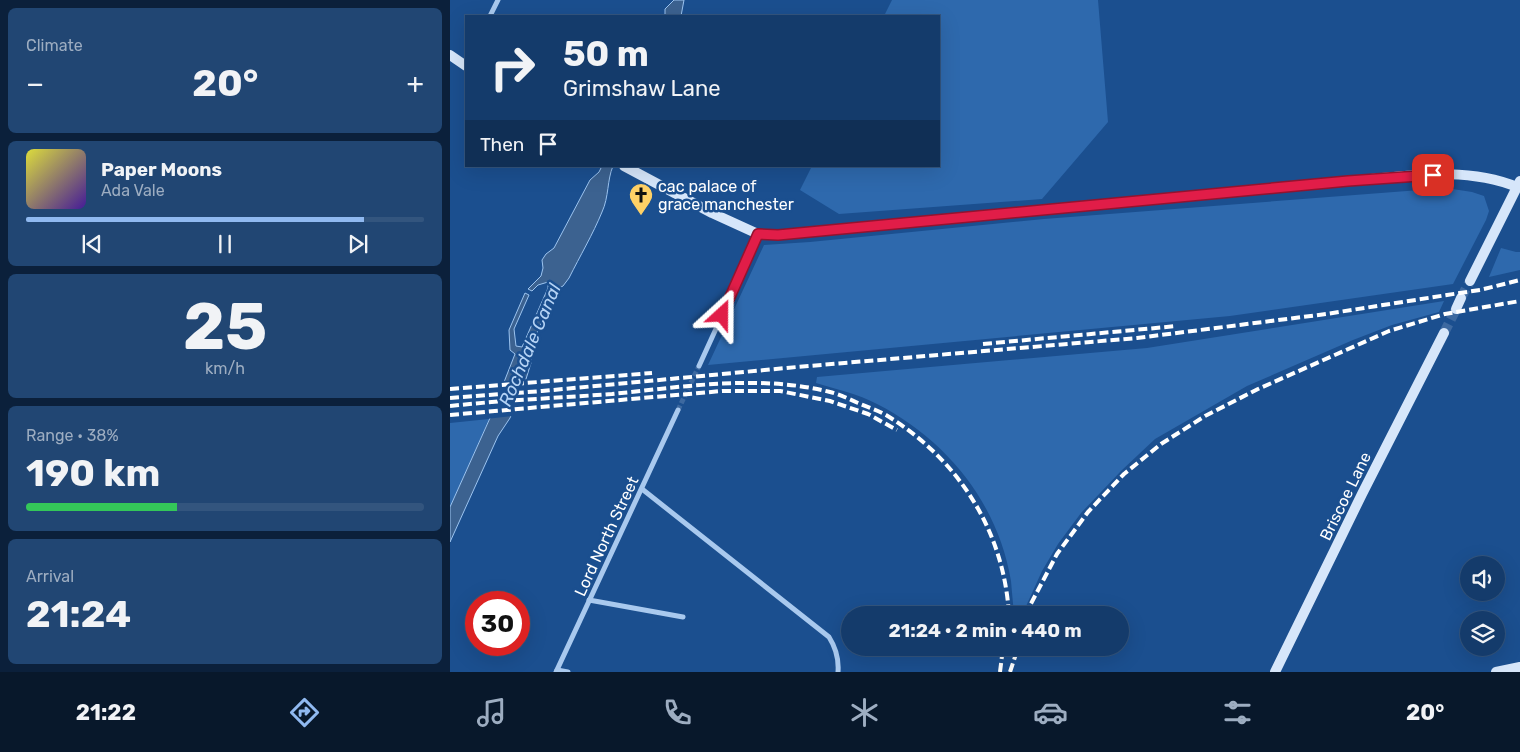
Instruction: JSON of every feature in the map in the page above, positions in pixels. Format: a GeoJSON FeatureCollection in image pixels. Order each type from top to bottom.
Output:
{"type":"FeatureCollection","features":[{"type":"Feature","properties":{"kind":"street"},"geometry":{"type":"LineString","coordinates":[[490,15],[498,0]]}},
{"type":"Feature","properties":{"kind":"street"},"geometry":{"type":"LineString","coordinates":[[450,56],[465,65]]}},
{"type":"Feature","properties":{"kind":"street"},"geometry":{"type":"LineString","coordinates":[[628,168],[712,213],[758,234],[778,235],[1348,181],[1433,175],[1472,175],[1519,184],[1470,281]]}},
{"type":"Feature","properties":{"kind":"street"},"geometry":{"type":"LineString","coordinates":[[699,366],[758,234]]}},
{"type":"Feature","properties":{"kind":"street"},"geometry":{"type":"LineString","coordinates":[[1456,309],[1461,298]]}},
{"type":"Feature","properties":{"kind":"street","name":"Briscoe Lane"},"geometry":{"type":"LineString","coordinates":[[1275,672],[1362,494],[1444,334]]}},
{"type":"Feature","properties":{"kind":"street","name":"Lord North Street"},"geometry":{"type":"LineString","coordinates":[[557,671],[678,410]]}},
{"type":"Feature","properties":{"kind":"street"},"geometry":{"type":"LineString","coordinates":[[642,489],[829,637],[839,662],[838,672]]}},
{"type":"Feature","properties":{"kind":"street"},"geometry":{"type":"LineString","coordinates":[[590,600],[683,617]]}},
{"type":"Feature","properties":{"kind":"street"},"geometry":{"type":"LineString","coordinates":[[1496,672],[1520,667]]}},
{"type":"Feature","properties":{"kind":"street"},"geometry":{"type":"LineString","coordinates":[[557,671],[568,672]]}},
{"type":"Feature","properties":{"kind":"shaded area"},"geometry":{"type":"Polygon","coordinates":[[[892,0],[1098,0],[1108,122],[1042,199],[839,214],[800,190],[812,167],[940,167],[940,15],[884,15],[892,0]]]}},
{"type":"Feature","properties":{"kind":"shaded area"},"geometry":{"type":"Polygon","coordinates":[[[1446,188],[1484,196],[1489,211],[1453,284],[1230,316],[708,365],[764,245],[1044,219],[1446,188]]]}},
{"type":"Feature","properties":{"kind":"shaded area"},"geometry":{"type":"Polygon","coordinates":[[[1501,248],[1520,252],[1520,270],[1489,277],[1501,248]]]}},
{"type":"Feature","properties":{"kind":"shaded area"},"geometry":{"type":"Polygon","coordinates":[[[1444,301],[1439,312],[1392,325],[1353,340],[1247,386],[1155,439],[1081,513],[1058,544],[1042,571],[1026,606],[1013,606],[1011,581],[1004,552],[994,525],[981,500],[965,476],[946,455],[925,435],[902,418],[870,400],[816,383],[817,377],[1147,348],[1444,301]]]}},
{"type":"Feature","properties":{"kind":"shaded area"},"geometry":{"type":"Polygon","coordinates":[[[489,419],[450,507],[450,423],[489,419]]]}},
{"type":"Feature","properties":{"kind":"water"},"geometry":{"type":"Polygon","coordinates":[[[674,0],[684,0],[681,15],[665,15],[665,9],[674,0]]]}},
{"type":"Feature","properties":{"kind":"water","name":"Rochdale Canal"},"geometry":{"type":"Polygon","coordinates":[[[602,167],[613,167],[602,212],[569,278],[563,286],[555,290],[531,347],[531,363],[510,418],[498,436],[450,542],[450,507],[490,418],[515,354],[510,350],[509,330],[525,293],[529,295],[514,329],[516,346],[522,347],[548,288],[548,282],[538,285],[532,291],[528,289],[541,276],[542,260],[554,248],[590,180],[602,167]]]}},
{"type":"Feature","properties":{"kind":"pier"},"geometry":{"type":"Polygon","coordinates":[[[529,379],[513,416],[486,419],[502,381],[529,379]]]}},
{"type":"Feature","properties":{"kind":"tunnel"},"geometry":{"type":"LineString","coordinates":[[1461,298],[1470,281]]}},
{"type":"Feature","properties":{"kind":"tunnel"},"geometry":{"type":"LineString","coordinates":[[1444,333],[1456,309]]}},
{"type":"Feature","properties":{"kind":"tunnel"},"geometry":{"type":"LineString","coordinates":[[678,410],[699,366]]}},
{"type":"Feature","properties":{"kind":"railway"},"geometry":{"type":"LineString","coordinates":[[450,398],[1137,338],[1326,314],[1480,290],[1520,280]]}},
{"type":"Feature","properties":{"kind":"railway"},"geometry":{"type":"LineString","coordinates":[[1030,606],[1057,554],[1088,512],[1124,474],[1161,444],[1205,416],[1258,389],[1389,331],[1445,314],[1520,301]]}},
{"type":"Feature","properties":{"kind":"railway"},"geometry":{"type":"LineString","coordinates":[[983,344],[1177,326]]}},
{"type":"Feature","properties":{"kind":"railway"},"geometry":{"type":"LineString","coordinates":[[450,389],[652,373]]}},
{"type":"Feature","properties":{"kind":"railway"},"geometry":{"type":"LineString","coordinates":[[450,406],[749,383],[803,387],[840,395],[886,415],[912,433],[935,453],[955,475],[973,500],[987,526],[998,554],[1008,606]]}},
{"type":"Feature","properties":{"kind":"railway"},"geometry":{"type":"LineString","coordinates":[[450,415],[722,391],[780,391],[830,401],[868,414],[897,430]]}},
{"type":"Feature","properties":{"kind":"railway"},"geometry":{"type":"LineString","coordinates":[[1000,672],[1002,656]]}},
{"type":"Feature","properties":{"kind":"railway"},"geometry":{"type":"LineString","coordinates":[[1010,672],[1015,656]]}},
{"type":"Feature","properties":{"kind":"place","name":"cac palace of grace manchester"},"geometry":{"type":"Point","coordinates":[641,216]}},
{"type":"Feature","properties":{"kind":"route"},"geometry":{"type":"LineString","coordinates":[[722,315],[758,234],[778,235],[1348,181],[1433,175]]}}]}
